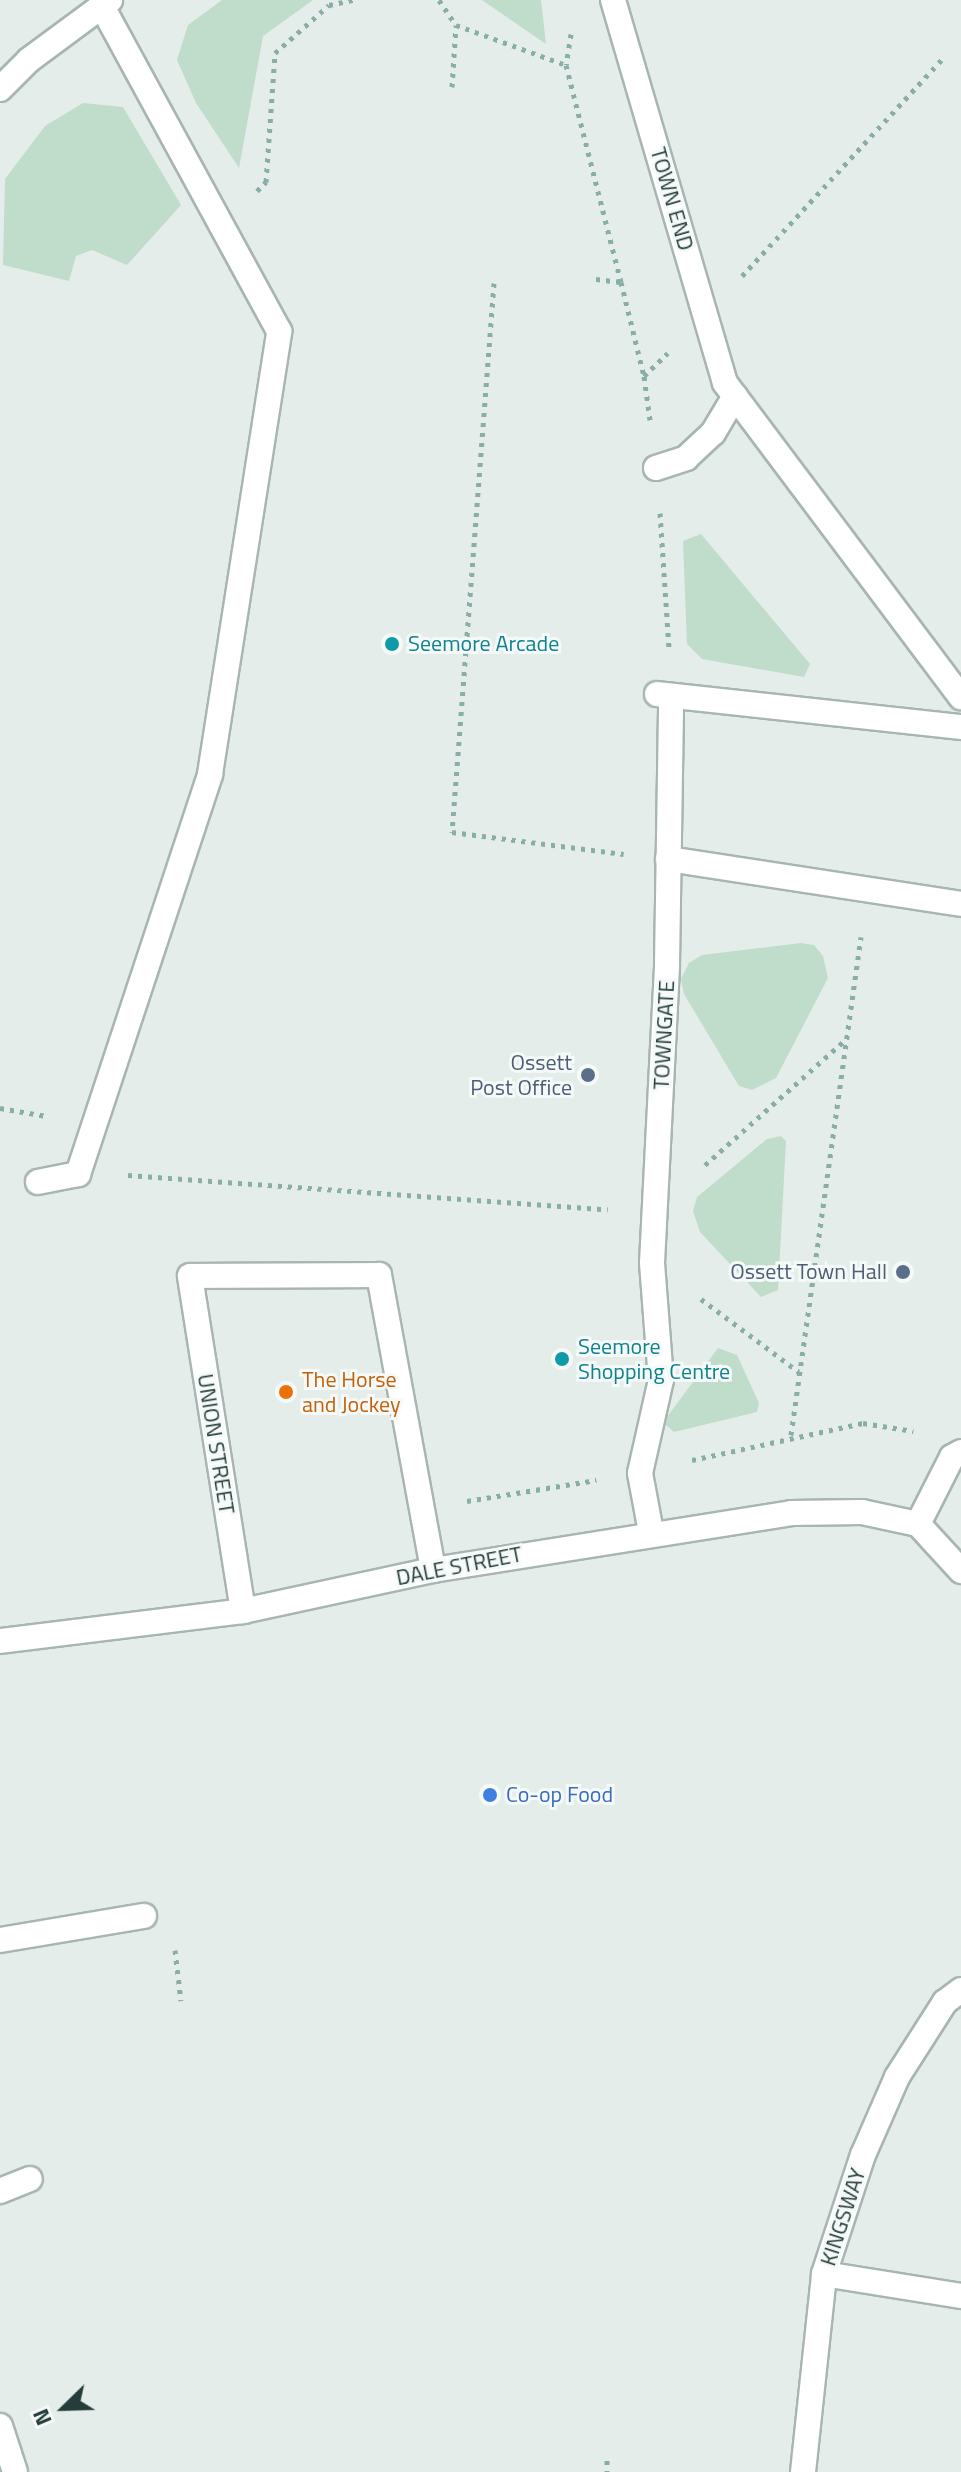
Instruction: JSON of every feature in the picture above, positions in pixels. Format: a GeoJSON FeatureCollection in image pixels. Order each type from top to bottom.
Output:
{"type":"FeatureCollection","features":[{"type":"Feature","properties":{"kind":"street","name":"TOWN END"},"geometry":{"type":"LineString","coordinates":[[613,0],[725,383],[961,697]]}},
{"type":"Feature","properties":{"kind":"street"},"geometry":{"type":"LineString","coordinates":[[0,89],[29,60],[103,2],[279,331],[210,774],[78,1174],[38,1182]]}},
{"type":"Feature","properties":{"kind":"street"},"geometry":{"type":"LineString","coordinates":[[656,468],[686,458],[713,433],[735,396]]}},
{"type":"Feature","properties":{"kind":"street","name":"TOWNGATE"},"geometry":{"type":"LineString","coordinates":[[651,1532],[640,1473],[661,1380],[652,1263],[668,859],[664,695],[961,727]]}},
{"type":"Feature","properties":{"kind":"street"},"geometry":{"type":"LineString","coordinates":[[668,859],[961,904]]}},
{"type":"Feature","properties":{"kind":"street","name":"UNION STREET"},"geometry":{"type":"LineString","coordinates":[[243,1611],[190,1276],[379,1275],[433,1570]]}},
{"type":"Feature","properties":{"kind":"street"},"geometry":{"type":"LineString","coordinates":[[961,1452],[952,1457],[918,1524],[961,1571]]}},
{"type":"Feature","properties":{"kind":"street","name":"DALE STREET"},"geometry":{"type":"LineString","coordinates":[[0,1641],[243,1611],[433,1570],[651,1532],[791,1513],[862,1512],[918,1524]]}},
{"type":"Feature","properties":{"kind":"street"},"geometry":{"type":"LineString","coordinates":[[0,1940],[144,1916]]}},
{"type":"Feature","properties":{"kind":"street","name":"KINGSWAY"},"geometry":{"type":"LineString","coordinates":[[803,2472],[824,2274],[897,2077],[945,2002],[961,1990]]}},
{"type":"Feature","properties":{"kind":"street"},"geometry":{"type":"LineString","coordinates":[[0,2191],[30,2179]]}},
{"type":"Feature","properties":{"kind":"street"},"geometry":{"type":"LineString","coordinates":[[824,2274],[961,2296]]}},
{"type":"Feature","properties":{"kind":"street"},"geometry":{"type":"LineString","coordinates":[[0,2426],[15,2472]]}},
{"type":"Feature","properties":{"kind":"path"},"geometry":{"type":"LineString","coordinates":[[221,226],[266,182],[275,53],[329,5],[353,0]]}},
{"type":"Feature","properties":{"kind":"path"},"geometry":{"type":"LineString","coordinates":[[439,0],[456,25],[566,65],[644,376]]}},
{"type":"Feature","properties":{"kind":"path"},"geometry":{"type":"LineString","coordinates":[[452,87],[456,25]]}},
{"type":"Feature","properties":{"kind":"path"},"geometry":{"type":"LineString","coordinates":[[706,316],[941,60]]}},
{"type":"Feature","properties":{"kind":"path"},"geometry":{"type":"LineString","coordinates":[[596,279],[621,282]]}},
{"type":"Feature","properties":{"kind":"path"},"geometry":{"type":"LineString","coordinates":[[494,283],[452,832],[668,859]]}},
{"type":"Feature","properties":{"kind":"path"},"geometry":{"type":"LineString","coordinates":[[791,1435],[843,1042],[869,889]]}},
{"type":"Feature","properties":{"kind":"path"},"geometry":{"type":"LineString","coordinates":[[0,1108],[93,1123],[124,1124],[126,1175],[654,1210],[843,1042]]}},
{"type":"Feature","properties":{"kind":"path"},"geometry":{"type":"LineString","coordinates":[[652,1263],[800,1373]]}},
{"type":"Feature","properties":{"kind":"path"},"geometry":{"type":"LineString","coordinates":[[607,2460],[607,2472]]}},
{"type":"Feature","properties":{"kind":"green space"},"geometry":{"type":"Polygon","coordinates":[[[222,0],[313,0],[263,36],[239,168],[196,103],[177,60],[188,25],[222,0]]]}},
{"type":"Feature","properties":{"kind":"green space"},"geometry":{"type":"Polygon","coordinates":[[[482,0],[541,0],[546,44],[482,0]]]}},
{"type":"Feature","properties":{"kind":"green space"},"geometry":{"type":"Polygon","coordinates":[[[83,103],[123,107],[181,205],[127,265],[92,250],[76,256],[69,281],[3,265],[5,179],[45,126],[83,103]]]}},
{"type":"Feature","properties":{"kind":"green space"},"geometry":{"type":"Polygon","coordinates":[[[701,534],[810,664],[804,677],[702,659],[687,644],[683,541],[701,534]]]}},
{"type":"Feature","properties":{"kind":"green space"},"geometry":{"type":"Polygon","coordinates":[[[801,943],[814,945],[823,956],[828,978],[776,1078],[752,1090],[739,1086],[684,994],[681,979],[689,963],[702,955],[801,943]]]}},
{"type":"Feature","properties":{"kind":"green space"},"geometry":{"type":"Polygon","coordinates":[[[781,1136],[786,1141],[778,1290],[761,1297],[700,1232],[693,1211],[697,1197],[767,1139],[781,1136]]]}},
{"type":"Feature","properties":{"kind":"green space"},"geometry":{"type":"Polygon","coordinates":[[[718,1348],[737,1355],[759,1403],[757,1412],[674,1432],[666,1425],[667,1417],[718,1348]]]}},
{"type":"Feature","properties":{"kind":"place","name":"Seemore Arcade"},"geometry":{"type":"Point","coordinates":[392,644]}},
{"type":"Feature","properties":{"kind":"place","name":"Ossett Post Office"},"geometry":{"type":"Point","coordinates":[588,1075]}},
{"type":"Feature","properties":{"kind":"place","name":"Ossett Town Hall"},"geometry":{"type":"Point","coordinates":[903,1272]}},
{"type":"Feature","properties":{"kind":"place","name":"Seemore Shopping Centre"},"geometry":{"type":"Point","coordinates":[562,1359]}},
{"type":"Feature","properties":{"kind":"place","name":"The Horse and Jockey"},"geometry":{"type":"Point","coordinates":[286,1392]}},
{"type":"Feature","properties":{"kind":"place","name":"Co-op Food"},"geometry":{"type":"Point","coordinates":[490,1795]}}]}
